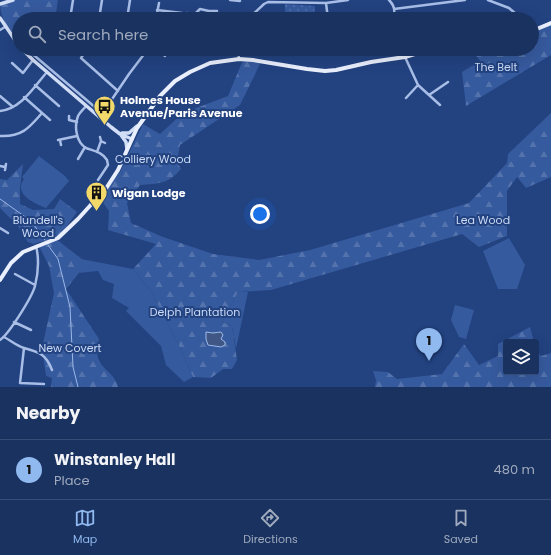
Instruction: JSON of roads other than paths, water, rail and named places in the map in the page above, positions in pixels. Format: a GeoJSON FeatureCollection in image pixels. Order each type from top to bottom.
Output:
{"type":"FeatureCollection","features":[{"type":"Feature","properties":{"kind":"main road"},"geometry":{"type":"LineString","coordinates":[[0,4],[13,0]]}},
{"type":"Feature","properties":{"kind":"main road"},"geometry":{"type":"LineString","coordinates":[[0,18],[12,38]]}},
{"type":"Feature","properties":{"kind":"main road"},"geometry":{"type":"LineString","coordinates":[[539,28],[551,23]]}},
{"type":"Feature","properties":{"kind":"main road"},"geometry":{"type":"LineString","coordinates":[[31,56],[33,60],[100,118],[120,134],[132,139]]}},
{"type":"Feature","properties":{"kind":"main road"},"geometry":{"type":"LineString","coordinates":[[111,127],[124,134],[128,134],[133,131],[160,96],[175,81],[210,63],[239,58],[325,71],[408,56]]}},
{"type":"Feature","properties":{"kind":"main road"},"geometry":{"type":"LineString","coordinates":[[0,280],[16,258],[23,252],[58,238],[107,186],[120,167],[139,124]]}},
{"type":"Feature","properties":{"kind":"main road"},"geometry":{"type":"LineString","coordinates":[[120,134],[126,142],[127,151]]}},
{"type":"Feature","properties":{"kind":"street"},"geometry":{"type":"LineString","coordinates":[[71,12],[73,0]]}},
{"type":"Feature","properties":{"kind":"street"},"geometry":{"type":"LineString","coordinates":[[100,12],[102,0]]}},
{"type":"Feature","properties":{"kind":"street"},"geometry":{"type":"LineString","coordinates":[[128,12],[130,0]]}},
{"type":"Feature","properties":{"kind":"street"},"geometry":{"type":"LineString","coordinates":[[230,0],[240,1]]}},
{"type":"Feature","properties":{"kind":"street"},"geometry":{"type":"LineString","coordinates":[[255,12],[268,2],[326,3],[348,0]]}},
{"type":"Feature","properties":{"kind":"street"},"geometry":{"type":"LineString","coordinates":[[389,0],[394,9],[393,12]]}},
{"type":"Feature","properties":{"kind":"street"},"geometry":{"type":"LineString","coordinates":[[394,9],[465,0]]}},
{"type":"Feature","properties":{"kind":"street"},"geometry":{"type":"LineString","coordinates":[[488,0],[496,1],[514,12]]}},
{"type":"Feature","properties":{"kind":"street"},"geometry":{"type":"LineString","coordinates":[[159,3],[157,10],[174,12]]}},
{"type":"Feature","properties":{"kind":"street"},"geometry":{"type":"LineString","coordinates":[[326,3],[327,12]]}},
{"type":"Feature","properties":{"kind":"street"},"geometry":{"type":"LineString","coordinates":[[195,12],[201,8],[209,11],[217,11]]}},
{"type":"Feature","properties":{"kind":"street"},"geometry":{"type":"LineString","coordinates":[[0,30],[5,27]]}},
{"type":"Feature","properties":{"kind":"street"},"geometry":{"type":"LineString","coordinates":[[34,56],[103,114]]}},
{"type":"Feature","properties":{"kind":"street"},"geometry":{"type":"LineString","coordinates":[[82,56],[81,58],[118,91]]}},
{"type":"Feature","properties":{"kind":"street"},"geometry":{"type":"LineString","coordinates":[[100,118],[143,56]]}},
{"type":"Feature","properties":{"kind":"street"},"geometry":{"type":"LineString","coordinates":[[405,57],[418,85],[440,105]]}},
{"type":"Feature","properties":{"kind":"street"},"geometry":{"type":"LineString","coordinates":[[12,63],[23,73],[33,60]]}},
{"type":"Feature","properties":{"kind":"street"},"geometry":{"type":"LineString","coordinates":[[0,111],[18,106],[24,97],[47,72]]}},
{"type":"Feature","properties":{"kind":"street"},"geometry":{"type":"LineString","coordinates":[[429,96],[448,82]]}},
{"type":"Feature","properties":{"kind":"street"},"geometry":{"type":"LineString","coordinates":[[35,85],[59,106]]}},
{"type":"Feature","properties":{"kind":"street"},"geometry":{"type":"LineString","coordinates":[[406,98],[418,85]]}},
{"type":"Feature","properties":{"kind":"street"},"geometry":{"type":"LineString","coordinates":[[1,95],[13,107]]}},
{"type":"Feature","properties":{"kind":"street"},"geometry":{"type":"LineString","coordinates":[[24,97],[50,120]]}},
{"type":"Feature","properties":{"kind":"street"},"geometry":{"type":"LineString","coordinates":[[86,106],[80,113],[76,122],[77,136],[85,147],[106,158],[108,164],[98,180]]}},
{"type":"Feature","properties":{"kind":"street"},"geometry":{"type":"LineString","coordinates":[[0,136],[10,137],[27,130],[42,113]]}},
{"type":"Feature","properties":{"kind":"street"},"geometry":{"type":"LineString","coordinates":[[66,124],[69,120],[69,116]]}},
{"type":"Feature","properties":{"kind":"street"},"geometry":{"type":"LineString","coordinates":[[69,120],[76,122]]}},
{"type":"Feature","properties":{"kind":"street"},"geometry":{"type":"LineString","coordinates":[[61,145],[59,140],[77,136]]}},
{"type":"Feature","properties":{"kind":"street"},"geometry":{"type":"LineString","coordinates":[[97,152],[101,141],[100,137]]}},
{"type":"Feature","properties":{"kind":"street"},"geometry":{"type":"LineString","coordinates":[[101,141],[105,143]]}},
{"type":"Feature","properties":{"kind":"street"},"geometry":{"type":"LineString","coordinates":[[78,159],[85,147]]}},
{"type":"Feature","properties":{"kind":"street"},"geometry":{"type":"LineString","coordinates":[[0,166],[5,167]]}},
{"type":"Feature","properties":{"kind":"street"},"geometry":{"type":"LineString","coordinates":[[0,228],[8,233]]}},
{"type":"Feature","properties":{"kind":"street"},"geometry":{"type":"LineString","coordinates":[[0,340],[4,337],[14,322],[35,285],[38,261],[36,246]]}},
{"type":"Feature","properties":{"kind":"street"},"geometry":{"type":"LineString","coordinates":[[15,274],[35,285]]}},
{"type":"Feature","properties":{"kind":"street"},"geometry":{"type":"LineString","coordinates":[[14,322],[31,330]]}},
{"type":"Feature","properties":{"kind":"street"},"geometry":{"type":"LineString","coordinates":[[4,337],[24,348],[29,348],[46,357],[52,370]]}},
{"type":"Feature","properties":{"kind":"street"},"geometry":{"type":"LineString","coordinates":[[24,348],[20,383],[44,384]]}},
{"type":"Feature","properties":{"kind":"waterway"},"geometry":{"type":"LineString","coordinates":[[0,199],[31,221],[45,240]]}},
{"type":"Feature","properties":{"kind":"waterway"},"geometry":{"type":"LineString","coordinates":[[48,245],[58,259],[70,307],[73,367],[78,387]]}},
{"type":"Feature","properties":{"kind":"place","name":"Holmes House Avenue/Paris Avenue"},"geometry":{"type":"Point","coordinates":[105,126]}},
{"type":"Feature","properties":{"kind":"place","name":"Wigan Lodge"},"geometry":{"type":"Point","coordinates":[96,212]}},
{"type":"Feature","properties":{"kind":"place","name":"Winstanley Hall"},"geometry":{"type":"Point","coordinates":[429,361]}},
{"type":"Feature","properties":{"kind":"park label","name":"The Belt"},"geometry":{"type":"Point","coordinates":[496,67]}},
{"type":"Feature","properties":{"kind":"park label","name":"Colliery Wood"},"geometry":{"type":"Point","coordinates":[153,159]}},
{"type":"Feature","properties":{"kind":"park label","name":"Lea Wood"},"geometry":{"type":"Point","coordinates":[483,220]}},
{"type":"Feature","properties":{"kind":"park label","name":"Blundell's Wood"},"geometry":{"type":"Point","coordinates":[38,226]}},
{"type":"Feature","properties":{"kind":"park label","name":"Delph Plantation"},"geometry":{"type":"Point","coordinates":[195,312]}},
{"type":"Feature","properties":{"kind":"park label","name":"New Covert"},"geometry":{"type":"Point","coordinates":[70,348]}}]}
